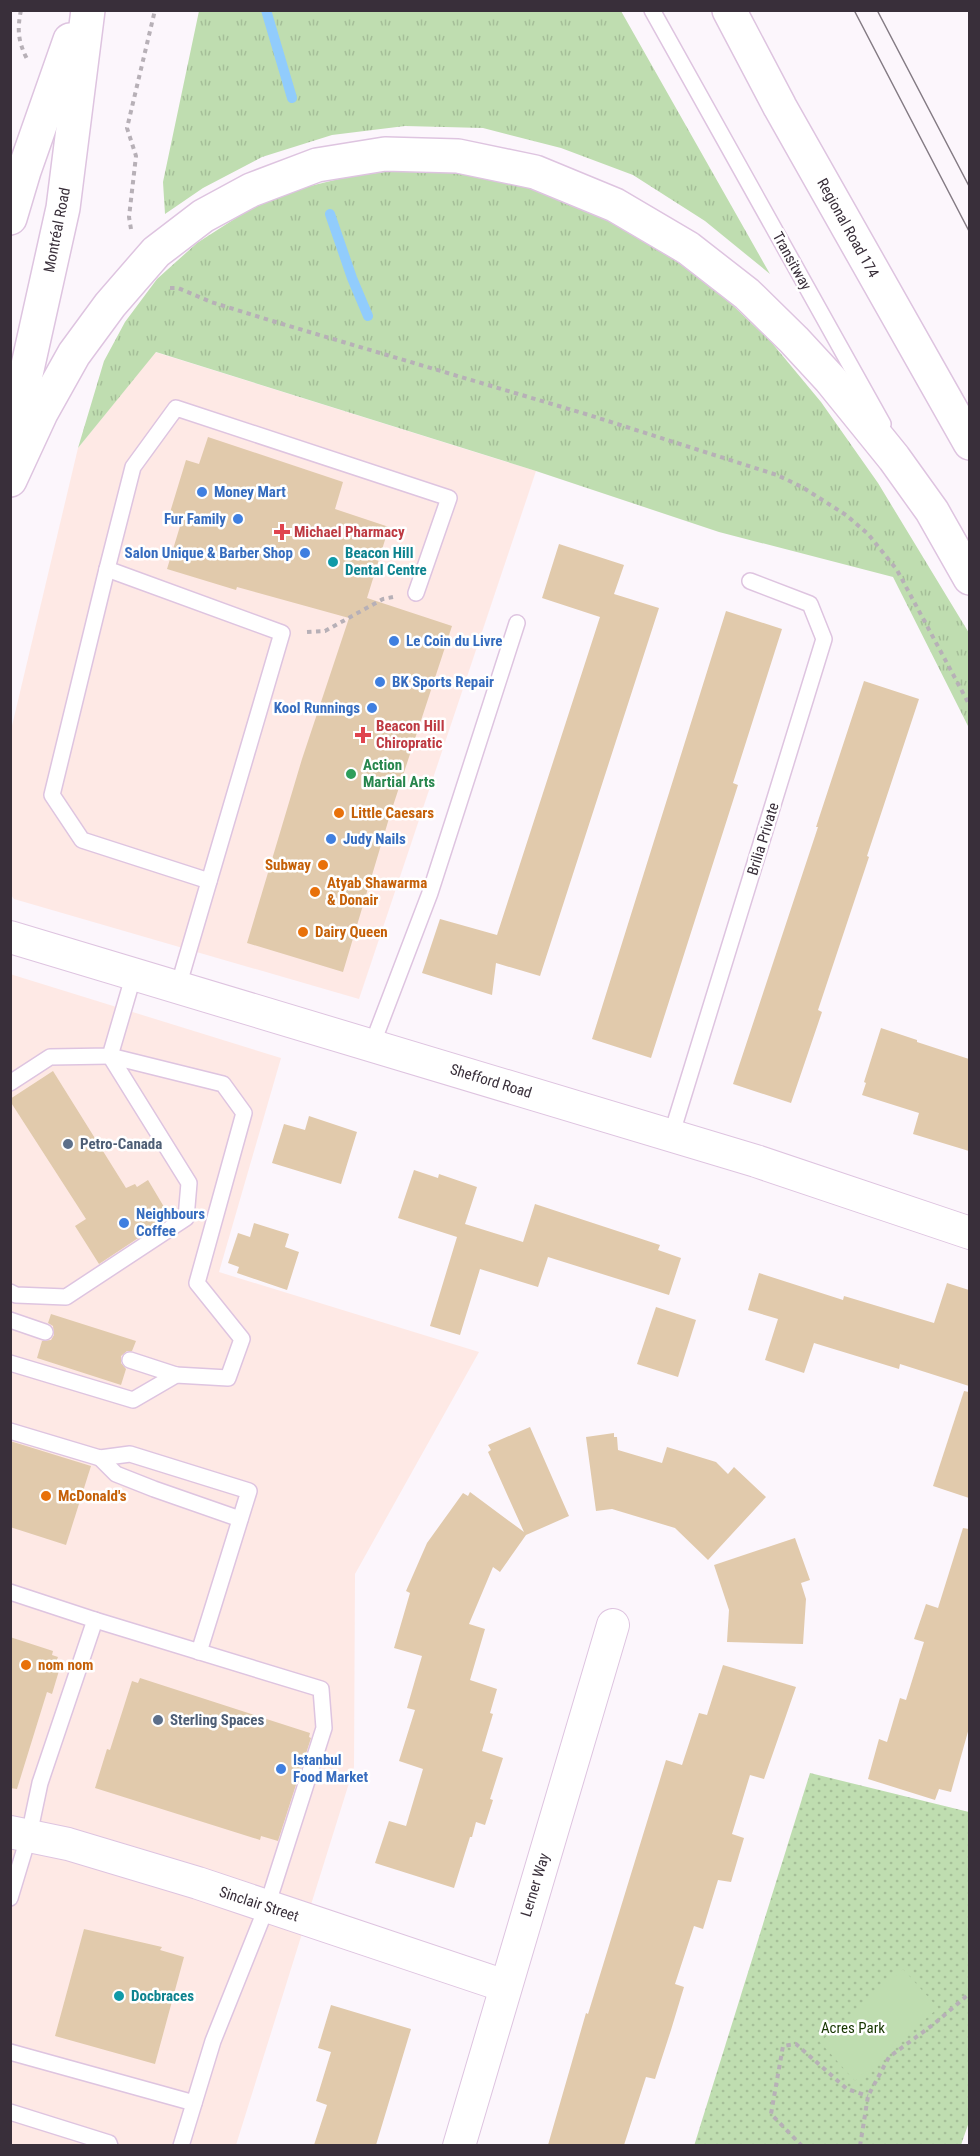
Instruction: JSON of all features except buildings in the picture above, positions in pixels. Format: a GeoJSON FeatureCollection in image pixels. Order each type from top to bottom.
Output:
{"type":"FeatureCollection","features":[{"type":"Feature","properties":{"kind":"main road"},"geometry":{"type":"LineString","coordinates":[[10,218],[24,171],[81,10]]}},
{"type":"Feature","properties":{"kind":"main road","name":"Montréal Road"},"geometry":{"type":"LineString","coordinates":[[10,446],[63,208],[88,10]]}},
{"type":"Feature","properties":{"kind":"main road","name":"Regional Road 174"},"geometry":{"type":"LineString","coordinates":[[729,10],[780,107],[969,443]]}},
{"type":"Feature","properties":{"kind":"main road"},"geometry":{"type":"LineString","coordinates":[[10,480],[41,413],[74,354],[110,305],[153,256],[195,222],[251,190],[317,165],[385,154],[458,156],[535,172],[615,205],[688,248],[747,294],[794,340],[856,410],[894,458],[932,511],[969,578]]}},
{"type":"Feature","properties":{"kind":"street","name":"Shefford Road"},"geometry":{"type":"LineString","coordinates":[[10,937],[756,1161],[969,1233]]}},
{"type":"Feature","properties":{"kind":"street","name":"Lerner Way"},"geometry":{"type":"LineString","coordinates":[[459,2145],[613,1624]]}},
{"type":"Feature","properties":{"kind":"street","name":"Sinclair Street"},"geometry":{"type":"LineString","coordinates":[[20,1833],[68,1844],[267,1906],[505,1986]]}},
{"type":"Feature","properties":{"kind":"lane","name":"Transitway"},"geometry":{"type":"LineString","coordinates":[[652,10],[932,511]]}},
{"type":"Feature","properties":{"kind":"lane"},"geometry":{"type":"LineString","coordinates":[[209,881],[82,840],[52,795],[133,467],[176,408],[449,498],[416,593]]}},
{"type":"Feature","properties":{"kind":"lane"},"geometry":{"type":"LineString","coordinates":[[107,569],[282,633],[178,987]]}},
{"type":"Feature","properties":{"kind":"lane","name":"Brilia Private"},"geometry":{"type":"LineString","coordinates":[[671,1136],[824,639],[810,604],[750,581]]}},
{"type":"Feature","properties":{"kind":"lane"},"geometry":{"type":"LineString","coordinates":[[372,1045],[430,893],[517,623]]}},
{"type":"Feature","properties":{"kind":"lane"},"geometry":{"type":"LineString","coordinates":[[10,1292],[16,1295],[66,1297],[186,1218],[189,1183],[110,1056],[134,974]]}},
{"type":"Feature","properties":{"kind":"lane"},"geometry":{"type":"LineString","coordinates":[[10,1083],[50,1057],[110,1056],[223,1084],[244,1113],[197,1283],[242,1339],[228,1378],[176,1375],[129,1360]]}},
{"type":"Feature","properties":{"kind":"lane"},"geometry":{"type":"LineString","coordinates":[[10,1320],[45,1332]]}},
{"type":"Feature","properties":{"kind":"lane"},"geometry":{"type":"LineString","coordinates":[[10,1363],[133,1401],[176,1375]]}},
{"type":"Feature","properties":{"kind":"lane"},"geometry":{"type":"LineString","coordinates":[[10,1431],[100,1458],[130,1454],[249,1491],[199,1652]]}},
{"type":"Feature","properties":{"kind":"lane"},"geometry":{"type":"LineString","coordinates":[[100,1458],[116,1474],[154,1490],[240,1519]]}},
{"type":"Feature","properties":{"kind":"lane"},"geometry":{"type":"LineString","coordinates":[[10,1592],[321,1689],[324,1728],[267,1906],[213,2041],[181,2145]]}},
{"type":"Feature","properties":{"kind":"lane"},"geometry":{"type":"LineString","coordinates":[[10,1898],[20,1833],[40,1784],[95,1620]]}},
{"type":"Feature","properties":{"kind":"lane"},"geometry":{"type":"LineString","coordinates":[[10,2052],[194,2103]]}},
{"type":"Feature","properties":{"kind":"lane"},"geometry":{"type":"LineString","coordinates":[[10,2112],[110,2145]]}},
{"type":"Feature","properties":{"kind":"path"},"geometry":{"type":"LineString","coordinates":[[137,237],[131,227],[129,217],[136,156],[127,128],[155,10]]}},
{"type":"Feature","properties":{"kind":"path"},"geometry":{"type":"LineString","coordinates":[[161,291],[178,288],[211,302],[269,320],[753,466],[802,487],[846,515],[882,550],[897,570],[969,706]]}},
{"type":"Feature","properties":{"kind":"path"},"geometry":{"type":"LineString","coordinates":[[282,633],[325,631],[383,599],[416,593]]}},
{"type":"Feature","properties":{"kind":"path"},"geometry":{"type":"LineString","coordinates":[[860,2145],[868,2096],[889,2056],[934,2024],[969,1993]]}},
{"type":"Feature","properties":{"kind":"path"},"geometry":{"type":"LineString","coordinates":[[802,2145],[771,2114],[783,2046],[796,2044],[847,2089],[868,2096]]}},
{"type":"Feature","properties":{"kind":"shaded area"},"geometry":{"type":"Polygon","coordinates":[[[155,352],[536,471],[359,999],[14,899],[11,895],[11,730],[78,448],[155,352]]]}},
{"type":"Feature","properties":{"kind":"shaded area"},"geometry":{"type":"Polygon","coordinates":[[[10,974],[281,1058],[219,1272],[479,1352],[355,1574],[354,1767],[236,2145],[11,2145],[10,974]]]}},
{"type":"Feature","properties":{"kind":"green space"},"geometry":{"type":"Polygon","coordinates":[[[199,11],[621,11],[770,274],[705,221],[633,175],[561,148],[483,128],[405,126],[332,135],[262,157],[203,188],[165,214],[163,182],[199,11]]]}},
{"type":"Feature","properties":{"kind":"green space"},"geometry":{"type":"Polygon","coordinates":[[[399,170],[449,171],[494,177],[552,193],[618,222],[676,258],[723,296],[772,343],[821,402],[878,483],[969,633],[969,728],[893,577],[719,532],[536,471],[156,352],[78,448],[104,361],[125,322],[157,279],[197,243],[250,209],[302,188],[347,177],[399,170]]]}},
{"type":"Feature","properties":{"kind":"green space","name":"Acres Park"},"geometry":{"type":"Polygon","coordinates":[[[810,1773],[969,1812],[970,2119],[961,2145],[694,2146],[810,1773]]]}},
{"type":"Feature","properties":{"kind":"green space"},"geometry":{"type":"Polygon","coordinates":[[[903,1969],[938,2008],[855,2081],[820,2042],[903,1969]]]}},
{"type":"Feature","properties":{"kind":"waterway"},"geometry":{"type":"LineString","coordinates":[[266,10],[292,98]]}},
{"type":"Feature","properties":{"kind":"waterway"},"geometry":{"type":"LineString","coordinates":[[330,214],[368,316]]}},
{"type":"Feature","properties":{"kind":"tram line"},"geometry":{"type":"LineString","coordinates":[[854,10],[970,233]]}},
{"type":"Feature","properties":{"kind":"tram line"},"geometry":{"type":"LineString","coordinates":[[877,10],[970,188]]}},
{"type":"Feature","properties":{"kind":"place","name":"Money Mart"},"geometry":{"type":"Point","coordinates":[202,492]}},
{"type":"Feature","properties":{"kind":"place","name":"Fur Family"},"geometry":{"type":"Point","coordinates":[238,519]}},
{"type":"Feature","properties":{"kind":"place","name":"Michael Pharmacy"},"geometry":{"type":"Point","coordinates":[282,532]}},
{"type":"Feature","properties":{"kind":"place","name":"Salon Unique & Barber Shop"},"geometry":{"type":"Point","coordinates":[305,553]}},
{"type":"Feature","properties":{"kind":"place","name":"Beacon Hill Dental Centre"},"geometry":{"type":"Point","coordinates":[333,562]}},
{"type":"Feature","properties":{"kind":"place","name":"Le Coin du Livre"},"geometry":{"type":"Point","coordinates":[394,641]}},
{"type":"Feature","properties":{"kind":"place","name":"BK Sports Repair"},"geometry":{"type":"Point","coordinates":[380,682]}},
{"type":"Feature","properties":{"kind":"place","name":"Kool Runnings"},"geometry":{"type":"Point","coordinates":[372,708]}},
{"type":"Feature","properties":{"kind":"place","name":"Beacon Hill Chiropratic"},"geometry":{"type":"Point","coordinates":[363,735]}},
{"type":"Feature","properties":{"kind":"place","name":"Action Martial Arts"},"geometry":{"type":"Point","coordinates":[351,774]}},
{"type":"Feature","properties":{"kind":"place","name":"Little Caesars"},"geometry":{"type":"Point","coordinates":[339,813]}},
{"type":"Feature","properties":{"kind":"place","name":"Judy Nails"},"geometry":{"type":"Point","coordinates":[331,839]}},
{"type":"Feature","properties":{"kind":"place","name":"Subway"},"geometry":{"type":"Point","coordinates":[323,865]}},
{"type":"Feature","properties":{"kind":"place","name":"Atyab Shawarma & Donair"},"geometry":{"type":"Point","coordinates":[315,892]}},
{"type":"Feature","properties":{"kind":"place","name":"Dairy Queen"},"geometry":{"type":"Point","coordinates":[303,932]}},
{"type":"Feature","properties":{"kind":"place","name":"Petro-Canada"},"geometry":{"type":"Point","coordinates":[68,1144]}},
{"type":"Feature","properties":{"kind":"place","name":"Neighbours Coffee"},"geometry":{"type":"Point","coordinates":[124,1223]}},
{"type":"Feature","properties":{"kind":"place","name":"McDonald's"},"geometry":{"type":"Point","coordinates":[46,1496]}},
{"type":"Feature","properties":{"kind":"place","name":"nom nom"},"geometry":{"type":"Point","coordinates":[26,1665]}},
{"type":"Feature","properties":{"kind":"place","name":"Sterling Spaces"},"geometry":{"type":"Point","coordinates":[158,1720]}},
{"type":"Feature","properties":{"kind":"place","name":"Istanbul Food Market"},"geometry":{"type":"Point","coordinates":[281,1769]}},
{"type":"Feature","properties":{"kind":"place","name":"Docbraces"},"geometry":{"type":"Point","coordinates":[119,1996]}}]}
